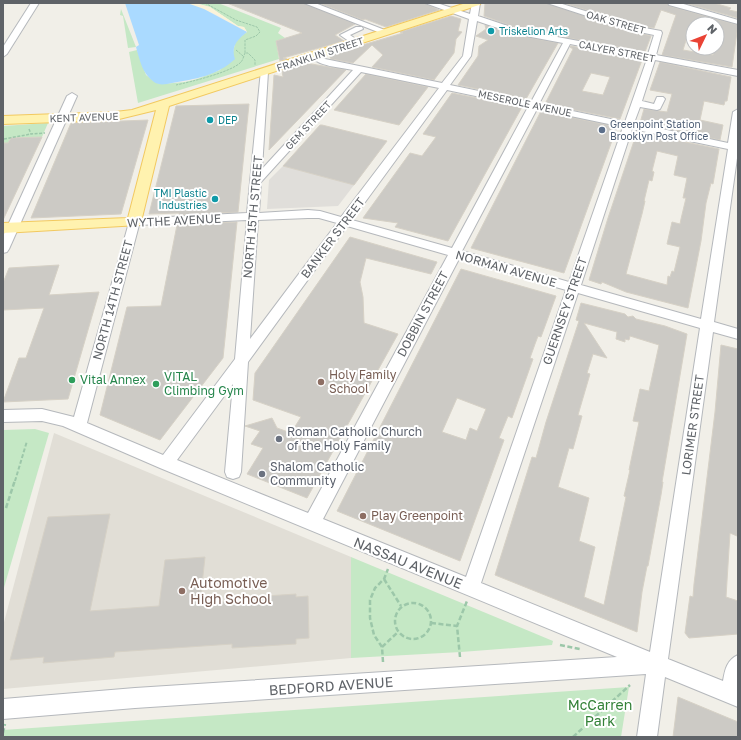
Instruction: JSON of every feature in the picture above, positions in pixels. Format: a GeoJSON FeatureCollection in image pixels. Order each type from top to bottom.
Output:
{"type":"FeatureCollection","features":[{"type":"Feature","properties":{"kind":"main road","name":"FRANKLIN STREET"},"geometry":{"type":"LineString","coordinates":[[164,104],[259,70],[313,56],[476,3]]}},
{"type":"Feature","properties":{"kind":"main road","name":"KENT AVENUE"},"geometry":{"type":"LineString","coordinates":[[3,120],[124,115],[164,104]]}},
{"type":"Feature","properties":{"kind":"main road","name":"NORTH 14TH STREET"},"geometry":{"type":"LineString","coordinates":[[134,222],[164,104]]}},
{"type":"Feature","properties":{"kind":"main road","name":"WYTHE AVENUE"},"geometry":{"type":"LineString","coordinates":[[8,228],[134,222]]}},
{"type":"Feature","properties":{"kind":"street"},"geometry":{"type":"LineString","coordinates":[[3,54],[35,3]]}},
{"type":"Feature","properties":{"kind":"street"},"geometry":{"type":"LineString","coordinates":[[308,3],[386,32]]}},
{"type":"Feature","properties":{"kind":"street","name":"CALYER STREET"},"geometry":{"type":"LineString","coordinates":[[429,3],[518,32],[738,73]]}},
{"type":"Feature","properties":{"kind":"street","name":"BANKER STREET"},"geometry":{"type":"LineString","coordinates":[[166,464],[467,54],[476,3]]}},
{"type":"Feature","properties":{"kind":"street","name":"OAK STREET"},"geometry":{"type":"LineString","coordinates":[[551,3],[633,28],[658,33]]}},
{"type":"Feature","properties":{"kind":"street"},"geometry":{"type":"LineString","coordinates":[[672,3],[738,22]]}},
{"type":"Feature","properties":{"kind":"street"},"geometry":{"type":"LineString","coordinates":[[356,42],[344,34],[359,29]]}},
{"type":"Feature","properties":{"kind":"street","name":"GUERNSEY STREET"},"geometry":{"type":"LineString","coordinates":[[469,594],[636,103],[658,33]]}},
{"type":"Feature","properties":{"kind":"street","name":"DOBBIN STREET"},"geometry":{"type":"LineString","coordinates":[[312,523],[568,41]]}},
{"type":"Feature","properties":{"kind":"street","name":"MESEROLE AVENUE"},"geometry":{"type":"LineString","coordinates":[[313,56],[322,61],[735,148]]}},
{"type":"Feature","properties":{"kind":"street","name":"GEM STREET"},"geometry":{"type":"LineString","coordinates":[[256,181],[360,68]]}},
{"type":"Feature","properties":{"kind":"street","name":"NORTH 15TH STREET"},"geometry":{"type":"LineString","coordinates":[[233,472],[256,181],[259,70]]}},
{"type":"Feature","properties":{"kind":"street"},"geometry":{"type":"LineString","coordinates":[[3,249],[8,228],[72,96]]}},
{"type":"Feature","properties":{"kind":"street"},"geometry":{"type":"LineString","coordinates":[[636,103],[657,107],[660,99]]}},
{"type":"Feature","properties":{"kind":"street","name":"LORIMER STREET"},"geometry":{"type":"LineString","coordinates":[[647,737],[707,325],[735,148],[738,112]]}},
{"type":"Feature","properties":{"kind":"street","name":"WYTHE AVENUE"},"geometry":{"type":"LineString","coordinates":[[134,222],[315,214],[345,222]]}},
{"type":"Feature","properties":{"kind":"street","name":"NORTH 14TH STREET"},"geometry":{"type":"LineString","coordinates":[[80,426],[134,222]]}},
{"type":"Feature","properties":{"kind":"street","name":"NORMAN AVENUE"},"geometry":{"type":"LineString","coordinates":[[345,222],[455,255],[738,334]]}},
{"type":"Feature","properties":{"kind":"street","name":"NASSAU AVENUE"},"geometry":{"type":"LineString","coordinates":[[3,416],[42,416],[65,420],[166,464],[312,523],[469,594],[658,664],[735,695]]}},
{"type":"Feature","properties":{"kind":"street","name":"BEDFORD AVENUE"},"geometry":{"type":"LineString","coordinates":[[4,716],[135,698],[658,664]]}},
{"type":"Feature","properties":{"kind":"street"},"geometry":{"type":"LineString","coordinates":[[735,695],[734,671],[738,665]]}},
{"type":"Feature","properties":{"kind":"path"},"geometry":{"type":"LineString","coordinates":[[176,85],[192,82],[241,62],[244,53],[245,40],[256,36],[260,32],[257,27],[236,20],[205,3]]}},
{"type":"Feature","properties":{"kind":"path"},"geometry":{"type":"LineString","coordinates":[[236,50],[243,56]]}},
{"type":"Feature","properties":{"kind":"path"},"geometry":{"type":"LineString","coordinates":[[244,53],[248,53],[255,60],[259,70]]}},
{"type":"Feature","properties":{"kind":"path"},"geometry":{"type":"LineString","coordinates":[[29,129],[30,134]]}},
{"type":"Feature","properties":{"kind":"path"},"geometry":{"type":"LineString","coordinates":[[3,140],[4,138],[30,134],[46,134]]}},
{"type":"Feature","properties":{"kind":"path"},"geometry":{"type":"LineString","coordinates":[[6,508],[27,441]]}},
{"type":"Feature","properties":{"kind":"path"},"geometry":{"type":"LineString","coordinates":[[383,662],[382,647],[374,635],[370,618],[370,600],[375,588],[384,579],[389,568]]}},
{"type":"Feature","properties":{"kind":"path"},"geometry":{"type":"LineString","coordinates":[[384,579],[401,606]]}},
{"type":"Feature","properties":{"kind":"path"},"geometry":{"type":"LineString","coordinates":[[460,657],[457,626],[469,594]]}},
{"type":"Feature","properties":{"kind":"path"},"geometry":{"type":"LineString","coordinates":[[414,602],[427,609],[431,623],[425,636],[418,639],[411,639],[404,637],[398,632],[394,618],[401,606],[414,602]]}},
{"type":"Feature","properties":{"kind":"path"},"geometry":{"type":"LineString","coordinates":[[431,623],[457,626]]}},
{"type":"Feature","properties":{"kind":"path"},"geometry":{"type":"LineString","coordinates":[[382,647],[398,632]]}},
{"type":"Feature","properties":{"kind":"path"},"geometry":{"type":"LineString","coordinates":[[573,737],[630,685]]}},
{"type":"Feature","properties":{"kind":"path"},"geometry":{"type":"LineString","coordinates":[[3,733],[4,716]]}},
{"type":"Feature","properties":{"kind":"shaded area"},"geometry":{"type":"Polygon","coordinates":[[[283,166],[354,185],[338,206],[267,209],[269,180],[283,166]]]}},
{"type":"Feature","properties":{"kind":"shaded area","name":"Automotive High School"},"geometry":{"type":"Polygon","coordinates":[[[54,433],[351,557],[351,658],[3,689],[3,626],[54,433]]]}},
{"type":"Feature","properties":{"kind":"green space"},"geometry":{"type":"Polygon","coordinates":[[[195,3],[218,3],[281,28],[278,33],[285,38],[276,41],[279,59],[138,103],[129,52],[137,50],[146,75],[155,82],[162,84],[185,82],[220,70],[233,52],[236,40],[247,32],[244,27],[238,26],[210,7],[195,3]]]}},
{"type":"Feature","properties":{"kind":"green space"},"geometry":{"type":"Polygon","coordinates":[[[121,9],[136,47],[128,48],[123,16],[120,15],[121,9]]]}},
{"type":"Feature","properties":{"kind":"green space"},"geometry":{"type":"Polygon","coordinates":[[[48,123],[42,137],[11,138],[8,143],[3,143],[3,126],[48,123]]]}},
{"type":"Feature","properties":{"kind":"green space"},"geometry":{"type":"Polygon","coordinates":[[[35,429],[49,433],[3,591],[3,430],[35,429]]]}},
{"type":"Feature","properties":{"kind":"green space"},"geometry":{"type":"Polygon","coordinates":[[[351,557],[553,641],[552,645],[351,658],[351,557]]]}},
{"type":"Feature","properties":{"kind":"green space","name":"McCarren Park"},"geometry":{"type":"Polygon","coordinates":[[[629,687],[621,737],[3,737],[3,730],[629,687]]]}},
{"type":"Feature","properties":{"kind":"sand"},"geometry":{"type":"Polygon","coordinates":[[[187,3],[195,3],[210,7],[238,26],[244,27],[247,32],[215,14],[187,3]]]}},
{"type":"Feature","properties":{"kind":"water"},"geometry":{"type":"Polygon","coordinates":[[[125,3],[187,3],[204,9],[247,32],[240,38],[234,47],[235,59],[228,65],[205,76],[158,84],[147,75],[142,66],[136,47],[139,45],[125,3]]]}},
{"type":"Feature","properties":{"kind":"building"},"geometry":{"type":"Polygon","coordinates":[[[227,3],[303,3],[355,24],[335,35],[344,41],[283,58],[287,59],[280,61],[276,41],[302,33],[227,3]]]}},
{"type":"Feature","properties":{"kind":"building"},"geometry":{"type":"Polygon","coordinates":[[[319,3],[424,3],[439,10],[386,27],[319,3]]]}},
{"type":"Feature","properties":{"kind":"building"},"geometry":{"type":"Polygon","coordinates":[[[485,3],[546,3],[630,31],[651,36],[645,52],[520,29],[484,16],[485,3]]]}},
{"type":"Feature","properties":{"kind":"building"},"geometry":{"type":"Polygon","coordinates":[[[564,3],[667,3],[669,6],[705,16],[685,16],[685,44],[683,50],[685,50],[685,56],[725,56],[725,21],[738,25],[732,67],[662,55],[676,15],[661,10],[654,28],[634,25],[564,3]]]}},
{"type":"Feature","properties":{"kind":"building"},"geometry":{"type":"Polygon","coordinates":[[[685,3],[714,3],[731,8],[729,10],[738,12],[738,18],[685,3]]]}},
{"type":"Feature","properties":{"kind":"building"},"geometry":{"type":"Polygon","coordinates":[[[451,16],[461,19],[458,31],[462,32],[456,39],[454,53],[434,80],[372,67],[383,55],[372,45],[353,63],[331,59],[329,55],[403,33],[400,32],[451,16]]]}},
{"type":"Feature","properties":{"kind":"building"},"geometry":{"type":"Polygon","coordinates":[[[485,25],[515,35],[558,43],[526,99],[458,85],[478,56],[479,46],[488,40],[476,36],[486,29],[485,25]]]}},
{"type":"Feature","properties":{"kind":"building"},"geometry":{"type":"Polygon","coordinates":[[[570,47],[642,60],[620,119],[545,104],[573,49],[570,47]],[[591,73],[582,91],[603,95],[610,77],[591,73]]]}},
{"type":"Feature","properties":{"kind":"building"},"geometry":{"type":"Polygon","coordinates":[[[660,62],[731,77],[727,101],[725,101],[724,105],[704,101],[700,120],[723,125],[720,140],[640,123],[644,109],[667,112],[672,94],[650,90],[660,62]]]}},
{"type":"Feature","properties":{"kind":"building"},"geometry":{"type":"Polygon","coordinates":[[[306,63],[346,70],[269,150],[274,75],[283,77],[282,71],[306,63]]]}},
{"type":"Feature","properties":{"kind":"building"},"geometry":{"type":"Polygon","coordinates":[[[366,74],[428,87],[399,125],[334,110],[366,74]]]}},
{"type":"Feature","properties":{"kind":"building"},"geometry":{"type":"Polygon","coordinates":[[[452,93],[522,107],[448,241],[395,227],[398,223],[363,218],[410,153],[422,156],[436,137],[423,134],[452,93]]]}},
{"type":"Feature","properties":{"kind":"building"},"geometry":{"type":"Polygon","coordinates":[[[249,104],[238,212],[179,215],[179,213],[149,214],[176,106],[249,104]]]}},
{"type":"Feature","properties":{"kind":"building"},"geometry":{"type":"Polygon","coordinates":[[[541,111],[617,127],[564,273],[471,248],[541,111]]]}},
{"type":"Feature","properties":{"kind":"building"},"geometry":{"type":"Polygon","coordinates":[[[148,120],[121,214],[31,218],[71,123],[148,120]]]}},
{"type":"Feature","properties":{"kind":"building"},"geometry":{"type":"Polygon","coordinates":[[[320,125],[387,141],[354,185],[283,166],[320,125]]]}},
{"type":"Feature","properties":{"kind":"building"},"geometry":{"type":"Polygon","coordinates":[[[637,132],[719,149],[713,184],[711,183],[706,203],[701,241],[688,308],[626,292],[602,282],[601,284],[589,280],[637,132]],[[657,151],[652,171],[654,172],[652,181],[649,180],[642,214],[626,274],[667,285],[668,276],[670,277],[672,271],[674,272],[680,247],[667,244],[672,222],[680,224],[686,198],[683,198],[687,178],[674,175],[678,156],[657,151]]]}},
{"type":"Feature","properties":{"kind":"building"},"geometry":{"type":"Polygon","coordinates":[[[42,137],[3,220],[3,143],[8,143],[11,138],[42,137]]]}},
{"type":"Feature","properties":{"kind":"building"},"geometry":{"type":"Polygon","coordinates":[[[237,222],[223,358],[160,440],[100,415],[127,307],[161,306],[177,225],[237,222]]]}},
{"type":"Feature","properties":{"kind":"building"},"geometry":{"type":"Polygon","coordinates":[[[350,237],[437,262],[431,274],[366,258],[360,282],[363,297],[364,323],[398,334],[307,498],[247,474],[263,448],[251,444],[260,431],[245,426],[272,418],[277,428],[291,433],[301,417],[253,400],[255,373],[350,237]]]}},
{"type":"Feature","properties":{"kind":"building"},"geometry":{"type":"Polygon","coordinates":[[[59,265],[49,295],[99,292],[68,399],[3,402],[19,358],[26,358],[44,308],[3,310],[3,283],[9,268],[59,265]]]}},
{"type":"Feature","properties":{"kind":"building"},"geometry":{"type":"Polygon","coordinates":[[[461,269],[556,296],[541,337],[538,336],[535,344],[530,358],[533,359],[512,418],[508,416],[499,438],[504,440],[460,561],[337,511],[461,269]],[[457,398],[442,432],[466,440],[470,428],[477,431],[486,409],[457,398]]]}},
{"type":"Feature","properties":{"kind":"building"},"geometry":{"type":"Polygon","coordinates":[[[581,303],[625,314],[628,317],[633,316],[636,319],[665,326],[687,334],[661,495],[642,592],[637,632],[495,575],[532,457],[536,458],[546,422],[579,321],[576,320],[581,303]],[[584,323],[607,358],[593,354],[587,373],[590,374],[578,415],[582,416],[573,449],[569,448],[558,487],[589,498],[579,541],[595,547],[584,597],[604,605],[626,497],[624,496],[639,422],[633,421],[640,389],[649,391],[659,345],[630,336],[629,340],[625,339],[625,342],[616,339],[617,332],[584,323]]]}},
{"type":"Feature","properties":{"kind":"building"},"geometry":{"type":"Polygon","coordinates":[[[721,345],[738,349],[738,520],[737,536],[730,533],[726,597],[738,601],[738,634],[689,638],[685,633],[690,596],[693,597],[715,412],[721,345]]]}},
{"type":"Feature","properties":{"kind":"building"},"geometry":{"type":"Polygon","coordinates":[[[110,514],[90,611],[159,606],[165,560],[205,557],[200,603],[235,601],[235,598],[296,594],[296,597],[308,596],[309,638],[296,639],[296,644],[232,648],[232,644],[115,652],[114,657],[43,663],[44,657],[10,660],[48,517],[110,514]]]}},
{"type":"Feature","properties":{"kind":"building"},"geometry":{"type":"Polygon","coordinates":[[[678,697],[738,722],[738,737],[673,737],[678,697]]]}},
{"type":"Feature","properties":{"kind":"place","name":"Triskelion Arts"},"geometry":{"type":"Point","coordinates":[491,31]}},
{"type":"Feature","properties":{"kind":"place","name":"DEP"},"geometry":{"type":"Point","coordinates":[210,120]}},
{"type":"Feature","properties":{"kind":"place","name":"Greenpoint Station Brooklyn Post Office"},"geometry":{"type":"Point","coordinates":[602,130]}},
{"type":"Feature","properties":{"kind":"place","name":"TMI Plastic Industries"},"geometry":{"type":"Point","coordinates":[215,199]}},
{"type":"Feature","properties":{"kind":"place","name":"Vital Annex"},"geometry":{"type":"Point","coordinates":[72,380]}},
{"type":"Feature","properties":{"kind":"place","name":"Holy Family School"},"geometry":{"type":"Point","coordinates":[321,382]}},
{"type":"Feature","properties":{"kind":"place","name":"VITAL Climbing Gym"},"geometry":{"type":"Point","coordinates":[156,384]}},
{"type":"Feature","properties":{"kind":"place","name":"Roman Catholic Church of the Holy Family"},"geometry":{"type":"Point","coordinates":[279,439]}},
{"type":"Feature","properties":{"kind":"place","name":"Shalom Catholic Community"},"geometry":{"type":"Point","coordinates":[262,474]}},
{"type":"Feature","properties":{"kind":"place","name":"Play Greenpoint"},"geometry":{"type":"Point","coordinates":[363,516]}},
{"type":"Feature","properties":{"kind":"place","name":"Automotive High School"},"geometry":{"type":"Point","coordinates":[182,591]}}]}
